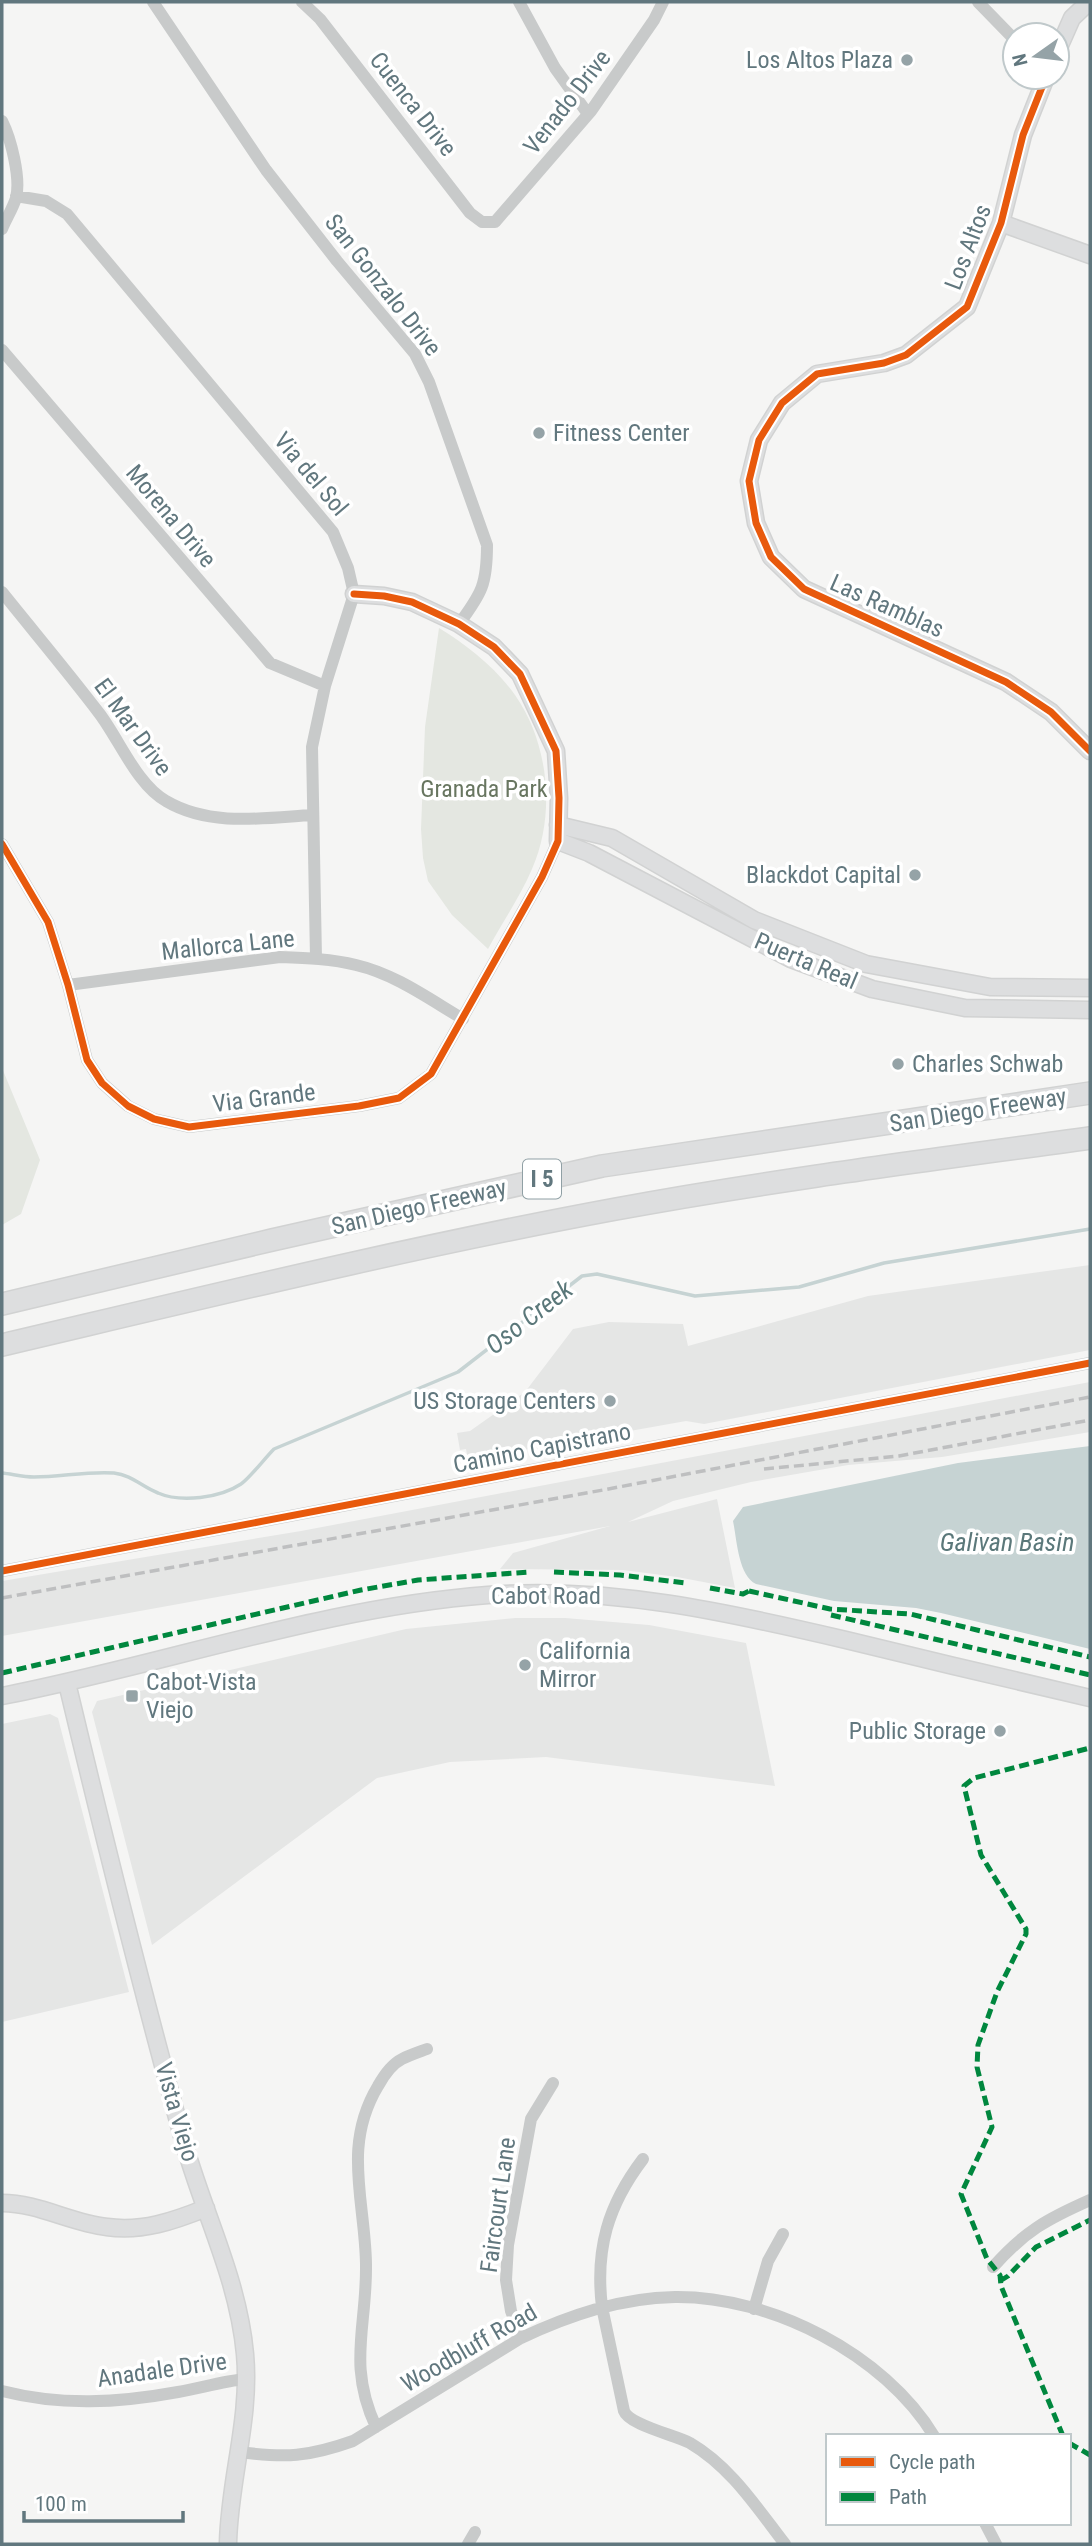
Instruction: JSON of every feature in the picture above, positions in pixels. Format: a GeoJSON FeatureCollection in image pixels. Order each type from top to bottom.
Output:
{"type":"FeatureCollection","features":[{"type":"Feature","properties":{"kind":"highway","name":"San Diego Freeway"},"geometry":{"type":"LineString","coordinates":[[2,1304],[602,1166],[1090,1093]]}},
{"type":"Feature","properties":{"kind":"highway","name":"San Diego Freeway"},"geometry":{"type":"LineString","coordinates":[[2,1345],[387,1255],[618,1209],[900,1164],[1090,1138]]}},
{"type":"Feature","properties":{"kind":"street","name":"San Gonzalo Drive"},"geometry":{"type":"LineString","coordinates":[[153,2],[206,77],[266,170],[337,261],[398,331],[425,373],[487,545],[487,573],[480,597],[458,624]]}},
{"type":"Feature","properties":{"kind":"street","name":"Cuenca Drive"},"geometry":{"type":"LineString","coordinates":[[302,2],[320,19],[470,213],[482,222],[495,222]]}},
{"type":"Feature","properties":{"kind":"street"},"geometry":{"type":"LineString","coordinates":[[519,2],[555,68],[588,114]]}},
{"type":"Feature","properties":{"kind":"street","name":"Venado Drive"},"geometry":{"type":"LineString","coordinates":[[495,222],[588,114],[654,20],[663,2]]}},
{"type":"Feature","properties":{"kind":"street"},"geometry":{"type":"LineString","coordinates":[[978,2],[1001,26]]}},
{"type":"Feature","properties":{"kind":"street"},"geometry":{"type":"LineString","coordinates":[[1071,21],[1089,2]]}},
{"type":"Feature","properties":{"kind":"street","name":"Los Altos"},"geometry":{"type":"LineString","coordinates":[[759,440],[782,403],[817,374],[884,363],[906,355],[967,307],[1001,223],[1023,135],[1040,91]]}},
{"type":"Feature","properties":{"kind":"street"},"geometry":{"type":"LineString","coordinates":[[2,121],[14,158],[16,196],[2,229]]}},
{"type":"Feature","properties":{"kind":"street","name":"Via del Sol"},"geometry":{"type":"LineString","coordinates":[[16,196],[46,201],[67,214],[333,533],[348,568],[354,594]]}},
{"type":"Feature","properties":{"kind":"street"},"geometry":{"type":"LineString","coordinates":[[1001,223],[1090,256]]}},
{"type":"Feature","properties":{"kind":"street","name":"Morena Drive"},"geometry":{"type":"LineString","coordinates":[[2,350],[270,663],[325,686]]}},
{"type":"Feature","properties":{"kind":"street","name":"Las Ramblas"},"geometry":{"type":"LineString","coordinates":[[759,440],[750,481],[756,523],[771,557],[804,589],[1006,682],[1051,712],[1090,751]]}},
{"type":"Feature","properties":{"kind":"street","name":"El Mar Drive"},"geometry":{"type":"LineString","coordinates":[[2,592],[99,713],[120,743],[139,778],[164,801],[190,812],[217,818],[312,815]]}},
{"type":"Feature","properties":{"kind":"street"},"geometry":{"type":"LineString","coordinates":[[316,958],[312,747],[325,686],[354,594],[384,596],[412,602],[458,624],[494,647],[520,674],[556,751],[558,833]]}},
{"type":"Feature","properties":{"kind":"street","name":"Puerta Real"},"geometry":{"type":"LineString","coordinates":[[558,833],[612,838],[754,920],[866,964],[990,987],[1090,988]]}},
{"type":"Feature","properties":{"kind":"street","name":"Puerta Real"},"geometry":{"type":"LineString","coordinates":[[558,833],[589,853],[791,959],[872,989],[965,1008],[1090,1010]]}},
{"type":"Feature","properties":{"kind":"street","name":"Via Grande"},"geometry":{"type":"LineString","coordinates":[[2,844],[48,922],[68,985],[87,1060],[102,1083],[128,1106],[154,1119],[189,1127],[359,1106],[399,1098],[430,1074],[542,877],[558,833]]}},
{"type":"Feature","properties":{"kind":"street","name":"Mallorca Lane"},"geometry":{"type":"LineString","coordinates":[[68,985],[280,957],[316,958],[357,965],[397,980],[463,1019]]}},
{"type":"Feature","properties":{"kind":"street","name":"Camino Capistrano"},"geometry":{"type":"LineString","coordinates":[[2,1571],[1090,1363]]}},
{"type":"Feature","properties":{"kind":"street","name":"Cabot Road"},"geometry":{"type":"LineString","coordinates":[[2,1696],[411,1603],[489,1595],[574,1594],[694,1606],[1090,1698]]}},
{"type":"Feature","properties":{"kind":"street","name":"Vista Viejo"},"geometry":{"type":"LineString","coordinates":[[67,1683],[183,2139],[236,2294],[241,2317],[246,2379],[245,2416],[228,2525],[228,2544]]}},
{"type":"Feature","properties":{"kind":"street"},"geometry":{"type":"LineString","coordinates":[[376,2427],[361,2384],[359,2361],[366,2263],[356,2169],[357,2144],[371,2097],[382,2078],[400,2060],[427,2049]]}},
{"type":"Feature","properties":{"kind":"street","name":"Faircourt Lane"},"geometry":{"type":"LineString","coordinates":[[521,2338],[511,2311],[506,2280],[508,2245],[531,2119],[553,2083]]}},
{"type":"Feature","properties":{"kind":"street"},"geometry":{"type":"LineString","coordinates":[[643,2159],[625,2183],[608,2218],[602,2246],[602,2307],[626,2417],[688,2443],[714,2460],[733,2478],[785,2544]]}},
{"type":"Feature","properties":{"kind":"street"},"geometry":{"type":"LineString","coordinates":[[993,2267],[1014,2243],[1033,2228],[1090,2200]]}},
{"type":"Feature","properties":{"kind":"street"},"geometry":{"type":"LineString","coordinates":[[2,2203],[13,2203],[106,2227],[136,2228],[164,2224],[206,2208]]}},
{"type":"Feature","properties":{"kind":"street"},"geometry":{"type":"LineString","coordinates":[[754,2309],[768,2261],[783,2234]]}},
{"type":"Feature","properties":{"kind":"street","name":"Woodbluff Road"},"geometry":{"type":"LineString","coordinates":[[239,2452],[297,2456],[324,2451],[353,2441],[521,2338],[568,2316],[632,2301],[676,2297],[713,2300],[754,2309],[803,2327],[836,2343],[874,2368],[903,2397],[932,2434]]}},
{"type":"Feature","properties":{"kind":"street","name":"Anadale Drive"},"geometry":{"type":"LineString","coordinates":[[2,2391],[54,2401],[95,2402],[135,2399],[228,2380],[246,2379]]}},
{"type":"Feature","properties":{"kind":"street"},"geometry":{"type":"LineString","coordinates":[[986,2525],[996,2544]]}},
{"type":"Feature","properties":{"kind":"street"},"geometry":{"type":"LineString","coordinates":[[468,2544],[475,2532]]}},
{"type":"Feature","properties":{"kind":"shaded area"},"geometry":{"type":"Polygon","coordinates":[[[1090,1265],[1090,1350],[704,1424],[686,1421],[468,1460],[466,1449],[460,1450],[457,1433],[470,1431],[525,1392],[573,1329],[609,1322],[683,1324],[688,1346],[868,1296],[1090,1265]]]}},
{"type":"Feature","properties":{"kind":"shaded area"},"geometry":{"type":"Polygon","coordinates":[[[1090,1382],[1090,1432],[942,1457],[848,1465],[751,1482],[673,1501],[628,1522],[717,1499],[735,1588],[623,1570],[500,1569],[513,1553],[610,1526],[2,1636],[2,1581],[301,1531],[1090,1382]]]}},
{"type":"Feature","properties":{"kind":"shaded area"},"geometry":{"type":"Polygon","coordinates":[[[515,1618],[565,1618],[649,1625],[746,1643],[775,1786],[546,1757],[450,1762],[377,1778],[152,1945],[92,1712],[97,1701],[406,1629],[515,1618]]]}},
{"type":"Feature","properties":{"kind":"shaded area"},"geometry":{"type":"Polygon","coordinates":[[[50,1714],[58,1718],[129,1992],[2,2022],[2,1724],[50,1714]]]}},
{"type":"Feature","properties":{"kind":"green space","name":"Granada Park"},"geometry":{"type":"Polygon","coordinates":[[[439,628],[480,657],[515,695],[526,714],[542,757],[546,803],[540,848],[522,890],[488,949],[452,915],[428,881],[423,858],[421,829],[425,727],[439,628]]]}},
{"type":"Feature","properties":{"kind":"green space"},"geometry":{"type":"Polygon","coordinates":[[[2,1068],[40,1160],[21,1214],[2,1225],[2,1068]]]}},
{"type":"Feature","properties":{"kind":"water","name":"Galivan Basin"},"geometry":{"type":"Polygon","coordinates":[[[1090,1446],[1090,1649],[916,1608],[834,1601],[756,1584],[745,1573],[742,1565],[733,1521],[743,1507],[958,1463],[1090,1446]]]}},
{"type":"Feature","properties":{"kind":"waterway","name":"Oso Creek"},"geometry":{"type":"LineString","coordinates":[[2,1473],[26,1477],[114,1473],[167,1496],[212,1496],[241,1484],[274,1449],[458,1372],[582,1276],[597,1274],[695,1296],[799,1287],[884,1263],[1090,1229]]}},
{"type":"Feature","properties":{"kind":"railway"},"geometry":{"type":"LineString","coordinates":[[2,1598],[603,1490],[1090,1397]]}},
{"type":"Feature","properties":{"kind":"railway"},"geometry":{"type":"LineString","coordinates":[[764,1469],[899,1456],[1090,1420]]}},
{"type":"Feature","properties":{"kind":"marked path"},"geometry":{"type":"LineString","coordinates":[[2,1673],[361,1590],[418,1580],[529,1572]]}},
{"type":"Feature","properties":{"kind":"marked path"},"geometry":{"type":"LineString","coordinates":[[554,1572],[620,1575],[685,1583]]}},
{"type":"Feature","properties":{"kind":"marked path"},"geometry":{"type":"LineString","coordinates":[[710,1588],[743,1594],[751,1590]]}},
{"type":"Feature","properties":{"kind":"marked path"},"geometry":{"type":"LineString","coordinates":[[749,1591],[830,1609],[910,1614],[1090,1657]]}},
{"type":"Feature","properties":{"kind":"marked path"},"geometry":{"type":"LineString","coordinates":[[831,1615],[1090,1675]]}},
{"type":"Feature","properties":{"kind":"marked path"},"geometry":{"type":"LineString","coordinates":[[1062,2434],[1001,2286],[1000,2275],[987,2259],[961,2194],[992,2127],[977,2067],[978,2045],[997,1992],[1026,1934],[1026,1929],[981,1855],[964,1786],[974,1778],[1090,1748]]}},
{"type":"Feature","properties":{"kind":"marked path"},"geometry":{"type":"LineString","coordinates":[[1000,2281],[1036,2247],[1090,2220]]}},
{"type":"Feature","properties":{"kind":"marked path"},"geometry":{"type":"LineString","coordinates":[[1071,2444],[1090,2455]]}},
{"type":"Feature","properties":{"kind":"cycle path"},"geometry":{"type":"LineString","coordinates":[[1040,91],[1023,135],[1001,223],[967,307],[906,355],[884,363],[817,374],[782,403],[759,440],[749,481],[756,523],[771,557],[804,589],[1006,682],[1051,712],[1090,751]]}},
{"type":"Feature","properties":{"kind":"cycle path"},"geometry":{"type":"LineString","coordinates":[[2,844],[48,922],[68,985],[87,1060],[102,1083],[128,1106],[154,1119],[189,1127],[359,1106],[399,1098],[431,1074],[542,877],[558,841],[556,751],[520,674],[494,647],[459,624],[412,602],[384,596],[354,594]]}},
{"type":"Feature","properties":{"kind":"cycle path"},"geometry":{"type":"LineString","coordinates":[[2,1571],[1090,1363]]}},
{"type":"Feature","properties":{"kind":"place","name":"Los Altos Plaza"},"geometry":{"type":"Point","coordinates":[907,60]}},
{"type":"Feature","properties":{"kind":"place","name":"Fitness Center"},"geometry":{"type":"Point","coordinates":[539,433]}},
{"type":"Feature","properties":{"kind":"place","name":"Blackdot Capital"},"geometry":{"type":"Point","coordinates":[915,875]}},
{"type":"Feature","properties":{"kind":"place","name":"Charles Schwab"},"geometry":{"type":"Point","coordinates":[898,1064]}},
{"type":"Feature","properties":{"kind":"place","name":"US Storage Centers"},"geometry":{"type":"Point","coordinates":[610,1401]}},
{"type":"Feature","properties":{"kind":"place","name":"California Mirror"},"geometry":{"type":"Point","coordinates":[525,1665]}},
{"type":"Feature","properties":{"kind":"place","name":"Cabot-Vista Viejo"},"geometry":{"type":"Point","coordinates":[132,1696]}},
{"type":"Feature","properties":{"kind":"place","name":"Public Storage"},"geometry":{"type":"Point","coordinates":[1000,1731]}}]}
